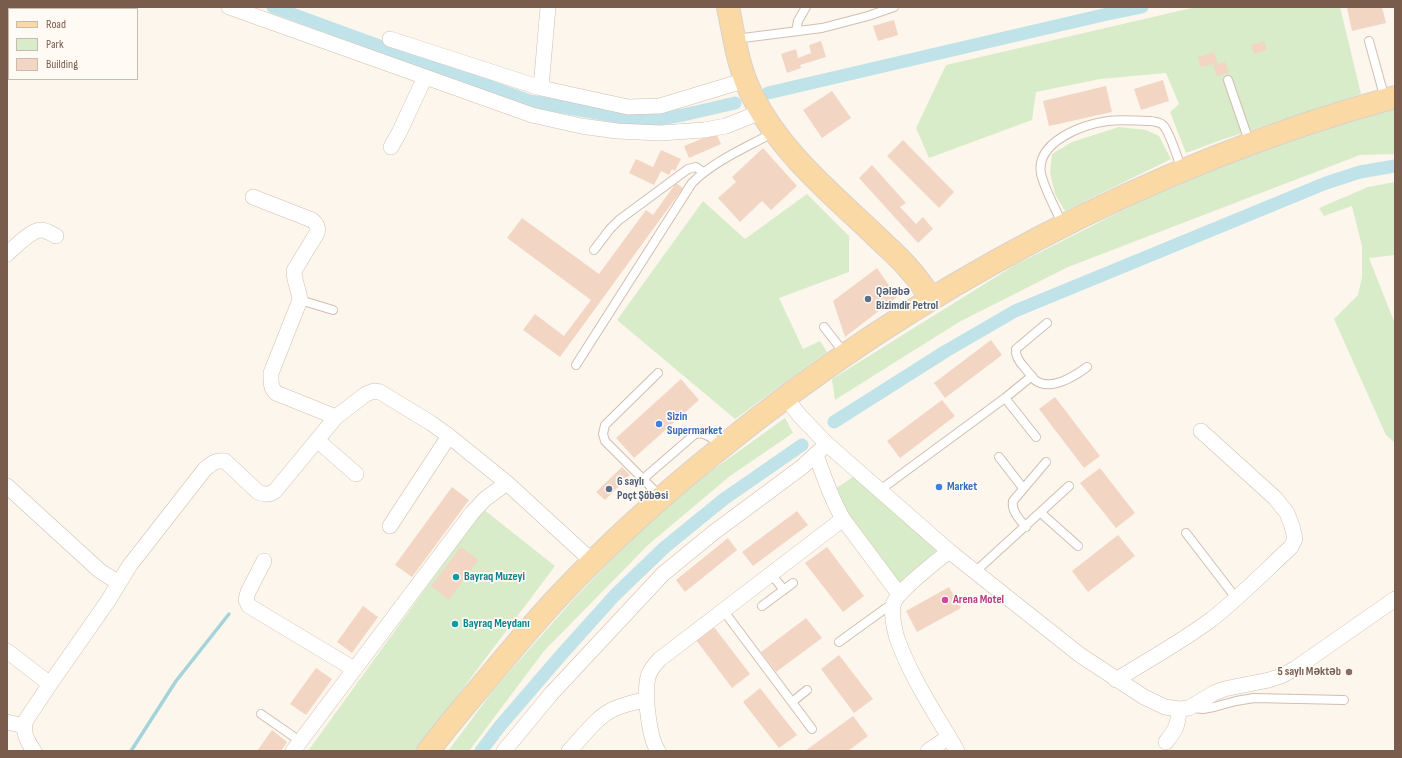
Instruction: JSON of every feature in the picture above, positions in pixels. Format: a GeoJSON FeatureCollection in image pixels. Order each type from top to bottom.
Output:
{"type":"FeatureCollection","features":[{"type":"Feature","properties":{"kind":"main road"},"geometry":{"type":"LineString","coordinates":[[728,7],[734,39],[746,80],[751,94],[761,112],[792,154],[909,268],[932,299]]}},
{"type":"Feature","properties":{"kind":"main road"},"geometry":{"type":"LineString","coordinates":[[428,751],[518,642],[559,596],[661,497],[785,397],[845,354],[932,299],[1004,257],[1107,204],[1182,171],[1250,144],[1390,98]]}},
{"type":"Feature","properties":{"kind":"street"},"geometry":{"type":"LineString","coordinates":[[229,7],[532,114],[581,126],[617,131],[660,133],[704,130],[726,126],[761,112]]}},
{"type":"Feature","properties":{"kind":"street"},"geometry":{"type":"LineString","coordinates":[[541,88],[548,7]]}},
{"type":"Feature","properties":{"kind":"street"},"geometry":{"type":"LineString","coordinates":[[390,39],[541,88],[628,107],[660,106],[746,80]]}},
{"type":"Feature","properties":{"kind":"street"},"geometry":{"type":"LineString","coordinates":[[391,146],[399,133],[425,77]]}},
{"type":"Feature","properties":{"kind":"street"},"geometry":{"type":"LineString","coordinates":[[253,198],[312,220],[317,224],[317,233],[294,271],[300,300],[271,373],[271,381],[272,389],[276,393],[336,417]]}},
{"type":"Feature","properties":{"kind":"street"},"geometry":{"type":"LineString","coordinates":[[7,254],[32,233],[40,230],[45,230],[56,236]]}},
{"type":"Feature","properties":{"kind":"street"},"geometry":{"type":"LineString","coordinates":[[27,749],[24,726],[26,720],[94,623],[130,565],[205,469],[213,462],[219,460],[225,461],[258,492],[270,494],[275,491],[336,417],[366,394],[374,391],[380,392],[450,436],[507,483],[593,562]]}},
{"type":"Feature","properties":{"kind":"street"},"geometry":{"type":"LineString","coordinates":[[785,397],[800,416],[822,450],[880,490],[949,551],[1080,655],[1116,680],[1144,697],[1165,707],[1184,709],[1224,690],[1269,680],[1296,668],[1395,599]]}},
{"type":"Feature","properties":{"kind":"street"},"geometry":{"type":"LineString","coordinates":[[1116,680],[1187,637],[1212,619],[1291,547],[1295,539],[1287,514],[1275,498],[1201,431]]}},
{"type":"Feature","properties":{"kind":"street"},"geometry":{"type":"LineString","coordinates":[[390,526],[450,436]]}},
{"type":"Feature","properties":{"kind":"street"},"geometry":{"type":"LineString","coordinates":[[317,440],[356,474]]}},
{"type":"Feature","properties":{"kind":"street"},"geometry":{"type":"LineString","coordinates":[[822,450],[828,491],[843,519],[896,600],[894,622],[897,640],[913,674],[957,751]]}},
{"type":"Feature","properties":{"kind":"street"},"geometry":{"type":"LineString","coordinates":[[504,751],[551,694],[663,574],[683,557],[782,483],[822,450]]}},
{"type":"Feature","properties":{"kind":"street"},"geometry":{"type":"LineString","coordinates":[[296,746],[472,513],[485,499],[507,483]]}},
{"type":"Feature","properties":{"kind":"street"},"geometry":{"type":"LineString","coordinates":[[7,486],[100,571],[119,583]]}},
{"type":"Feature","properties":{"kind":"street"},"geometry":{"type":"LineString","coordinates":[[658,751],[652,738],[646,692],[648,677],[653,666],[723,610],[843,519]]}},
{"type":"Feature","properties":{"kind":"street"},"geometry":{"type":"LineString","coordinates":[[896,600],[949,551]]}},
{"type":"Feature","properties":{"kind":"street"},"geometry":{"type":"LineString","coordinates":[[264,561],[248,592],[246,600],[249,606],[354,669]]}},
{"type":"Feature","properties":{"kind":"street"},"geometry":{"type":"LineString","coordinates":[[7,651],[50,684]]}},
{"type":"Feature","properties":{"kind":"street"},"geometry":{"type":"LineString","coordinates":[[569,751],[607,712],[647,699]]}},
{"type":"Feature","properties":{"kind":"street"},"geometry":{"type":"LineString","coordinates":[[1166,742],[1176,729],[1184,709]]}},
{"type":"Feature","properties":{"kind":"street"},"geometry":{"type":"LineString","coordinates":[[7,722],[24,726]]}},
{"type":"Feature","properties":{"kind":"street"},"geometry":{"type":"LineString","coordinates":[[928,751],[949,736]]}},
{"type":"Feature","properties":{"kind":"lane"},"geometry":{"type":"LineString","coordinates":[[796,31],[798,21],[806,7]]}},
{"type":"Feature","properties":{"kind":"lane"},"geometry":{"type":"LineString","coordinates":[[734,39],[822,28],[868,16],[894,7]]}},
{"type":"Feature","properties":{"kind":"lane"},"geometry":{"type":"LineString","coordinates":[[1369,41],[1390,98]]}},
{"type":"Feature","properties":{"kind":"lane"},"geometry":{"type":"LineString","coordinates":[[1228,80],[1250,144]]}},
{"type":"Feature","properties":{"kind":"lane"},"geometry":{"type":"LineString","coordinates":[[1063,226],[1041,174],[1041,161],[1047,150],[1056,140],[1075,131],[1101,122],[1110,121],[1157,122],[1163,126],[1167,132],[1182,171]]}},
{"type":"Feature","properties":{"kind":"lane"},"geometry":{"type":"LineString","coordinates":[[576,365],[692,183],[703,172],[714,165],[775,132]]}},
{"type":"Feature","properties":{"kind":"lane"},"geometry":{"type":"LineString","coordinates":[[594,250],[619,220],[688,169],[696,167],[703,172]]}},
{"type":"Feature","properties":{"kind":"lane"},"geometry":{"type":"LineString","coordinates":[[300,300],[333,310]]}},
{"type":"Feature","properties":{"kind":"lane"},"geometry":{"type":"LineString","coordinates":[[1048,323],[1016,349],[1015,354],[1019,362],[1036,381],[1052,384],[1067,380],[1087,367]]}},
{"type":"Feature","properties":{"kind":"lane"},"geometry":{"type":"LineString","coordinates":[[824,327],[845,354]]}},
{"type":"Feature","properties":{"kind":"lane"},"geometry":{"type":"LineString","coordinates":[[658,374],[605,425],[603,434],[605,441],[661,497]]}},
{"type":"Feature","properties":{"kind":"lane"},"geometry":{"type":"LineString","coordinates":[[880,490],[1005,398],[1032,376]]}},
{"type":"Feature","properties":{"kind":"lane"},"geometry":{"type":"LineString","coordinates":[[1005,398],[1036,437]]}},
{"type":"Feature","properties":{"kind":"lane"},"geometry":{"type":"LineString","coordinates":[[643,479],[695,434],[700,432],[723,446]]}},
{"type":"Feature","properties":{"kind":"lane"},"geometry":{"type":"LineString","coordinates":[[999,457],[1024,488]]}},
{"type":"Feature","properties":{"kind":"lane"},"geometry":{"type":"LineString","coordinates":[[1026,527],[1014,511],[1012,505],[1013,501],[1046,462]]}},
{"type":"Feature","properties":{"kind":"lane"},"geometry":{"type":"LineString","coordinates":[[976,572],[1069,486]]}},
{"type":"Feature","properties":{"kind":"lane"},"geometry":{"type":"LineString","coordinates":[[1041,513],[1078,546]]}},
{"type":"Feature","properties":{"kind":"lane"},"geometry":{"type":"LineString","coordinates":[[1186,532],[1236,598]]}},
{"type":"Feature","properties":{"kind":"lane"},"geometry":{"type":"LineString","coordinates":[[772,574],[784,590]]}},
{"type":"Feature","properties":{"kind":"lane"},"geometry":{"type":"LineString","coordinates":[[762,606],[793,582]]}},
{"type":"Feature","properties":{"kind":"lane"},"geometry":{"type":"LineString","coordinates":[[839,642],[896,600]]}},
{"type":"Feature","properties":{"kind":"lane"},"geometry":{"type":"LineString","coordinates":[[723,610],[812,728]]}},
{"type":"Feature","properties":{"kind":"lane"},"geometry":{"type":"LineString","coordinates":[[792,702],[807,690]]}},
{"type":"Feature","properties":{"kind":"lane"},"geometry":{"type":"LineString","coordinates":[[1184,709],[1208,708],[1254,698],[1344,700]]}},
{"type":"Feature","properties":{"kind":"lane"},"geometry":{"type":"LineString","coordinates":[[261,714],[296,746]]}},
{"type":"Feature","properties":{"kind":"green space"},"geometry":{"type":"Polygon","coordinates":[[[1196,7],[1340,7],[1361,94],[1186,153],[1170,112],[1179,104],[1166,73],[1100,79],[1036,92],[1032,120],[929,158],[916,128],[946,65],[1196,7]]]}},
{"type":"Feature","properties":{"kind":"green space"},"geometry":{"type":"Polygon","coordinates":[[[1395,108],[1395,154],[1360,155],[1068,267],[959,322],[835,400],[832,379],[1015,265],[1139,202],[1227,164],[1317,131],[1395,108]]]}},
{"type":"Feature","properties":{"kind":"green space"},"geometry":{"type":"Polygon","coordinates":[[[1119,127],[1146,130],[1159,136],[1171,159],[1065,211],[1055,194],[1050,173],[1052,154],[1072,142],[1119,127]]]}},
{"type":"Feature","properties":{"kind":"green space"},"geometry":{"type":"Polygon","coordinates":[[[1395,182],[1395,255],[1369,258],[1395,324],[1395,443],[1386,435],[1334,319],[1358,295],[1362,277],[1362,246],[1352,206],[1324,216],[1319,208],[1368,187],[1395,182]]]}},
{"type":"Feature","properties":{"kind":"green space"},"geometry":{"type":"Polygon","coordinates":[[[807,194],[849,236],[849,272],[779,298],[803,349],[820,341],[827,352],[735,419],[617,320],[703,201],[745,239],[807,194]]]}},
{"type":"Feature","properties":{"kind":"green space"},"geometry":{"type":"Polygon","coordinates":[[[785,418],[793,433],[730,476],[648,545],[544,651],[469,751],[448,751],[495,688],[571,602],[637,533],[703,477],[785,418]]]}},
{"type":"Feature","properties":{"kind":"green space"},"geometry":{"type":"Polygon","coordinates":[[[856,475],[937,550],[900,583],[848,516],[835,489],[856,475]]]}},
{"type":"Feature","properties":{"kind":"green space"},"geometry":{"type":"Polygon","coordinates":[[[483,509],[555,566],[416,751],[308,751],[483,509]]]}},
{"type":"Feature","properties":{"kind":"building"},"geometry":{"type":"Polygon","coordinates":[[[1382,7],[1386,23],[1352,31],[1347,8],[1382,7]]]}},
{"type":"Feature","properties":{"kind":"building"},"geometry":{"type":"Polygon","coordinates":[[[894,20],[898,35],[878,41],[873,26],[894,20]]]}},
{"type":"Feature","properties":{"kind":"building"},"geometry":{"type":"Polygon","coordinates":[[[821,41],[826,57],[800,65],[801,68],[787,73],[781,54],[796,49],[798,58],[811,53],[809,45],[821,41]]]}},
{"type":"Feature","properties":{"kind":"building"},"geometry":{"type":"Polygon","coordinates":[[[1264,41],[1267,50],[1254,54],[1251,45],[1264,41]]]}},
{"type":"Feature","properties":{"kind":"building"},"geometry":{"type":"Polygon","coordinates":[[[1214,52],[1218,64],[1225,62],[1229,73],[1217,76],[1213,64],[1201,67],[1198,57],[1214,52]]]}},
{"type":"Feature","properties":{"kind":"building"},"geometry":{"type":"Polygon","coordinates":[[[1163,80],[1169,101],[1141,110],[1134,89],[1163,80]]]}},
{"type":"Feature","properties":{"kind":"building"},"geometry":{"type":"Polygon","coordinates":[[[1106,86],[1112,112],[1049,126],[1043,101],[1106,86]]]}},
{"type":"Feature","properties":{"kind":"building"},"geometry":{"type":"Polygon","coordinates":[[[832,91],[851,118],[822,138],[803,110],[832,91]]]}},
{"type":"Feature","properties":{"kind":"building"},"geometry":{"type":"Polygon","coordinates":[[[716,133],[721,144],[689,158],[684,146],[716,133]]]}},
{"type":"Feature","properties":{"kind":"building"},"geometry":{"type":"Polygon","coordinates":[[[903,140],[954,192],[939,208],[887,156],[903,140]]]}},
{"type":"Feature","properties":{"kind":"building"},"geometry":{"type":"Polygon","coordinates":[[[763,148],[797,186],[771,210],[762,201],[740,222],[718,198],[736,182],[732,177],[763,148]]]}},
{"type":"Feature","properties":{"kind":"building"},"geometry":{"type":"Polygon","coordinates":[[[661,150],[681,159],[675,171],[672,169],[669,175],[661,171],[654,185],[629,173],[636,159],[653,167],[661,150]]]}},
{"type":"Feature","properties":{"kind":"building"},"geometry":{"type":"Polygon","coordinates":[[[872,165],[906,203],[900,207],[916,224],[923,217],[933,229],[918,243],[859,178],[872,165]]]}},
{"type":"Feature","properties":{"kind":"building"},"geometry":{"type":"Polygon","coordinates":[[[676,183],[683,188],[560,357],[523,330],[535,314],[564,336],[591,300],[507,238],[522,218],[599,274],[646,210],[653,215],[676,183]]]}},
{"type":"Feature","properties":{"kind":"building"},"geometry":{"type":"Polygon","coordinates":[[[877,268],[897,297],[845,337],[833,301],[877,268]]]}},
{"type":"Feature","properties":{"kind":"building"},"geometry":{"type":"Polygon","coordinates":[[[991,340],[1002,355],[945,398],[934,383],[991,340]]]}},
{"type":"Feature","properties":{"kind":"building"},"geometry":{"type":"Polygon","coordinates":[[[681,379],[699,400],[634,458],[616,438],[681,379]]]}},
{"type":"Feature","properties":{"kind":"building"},"geometry":{"type":"Polygon","coordinates":[[[1055,397],[1100,456],[1084,468],[1039,409],[1055,397]]]}},
{"type":"Feature","properties":{"kind":"building"},"geometry":{"type":"Polygon","coordinates":[[[942,400],[955,416],[900,458],[887,441],[942,400]]]}},
{"type":"Feature","properties":{"kind":"building"},"geometry":{"type":"Polygon","coordinates":[[[622,467],[630,475],[605,500],[596,492],[622,467]]]}},
{"type":"Feature","properties":{"kind":"building"},"geometry":{"type":"Polygon","coordinates":[[[1100,468],[1135,513],[1116,528],[1080,483],[1100,468]]]}},
{"type":"Feature","properties":{"kind":"building"},"geometry":{"type":"Polygon","coordinates":[[[452,487],[469,500],[412,577],[395,565],[452,487]]]}},
{"type":"Feature","properties":{"kind":"building"},"geometry":{"type":"Polygon","coordinates":[[[797,511],[808,525],[753,566],[742,552],[797,511]]]}},
{"type":"Feature","properties":{"kind":"building"},"geometry":{"type":"Polygon","coordinates":[[[1118,535],[1135,556],[1088,592],[1072,571],[1118,535]]]}},
{"type":"Feature","properties":{"kind":"building"},"geometry":{"type":"Polygon","coordinates":[[[728,538],[737,550],[685,592],[676,580],[728,538]]]}},
{"type":"Feature","properties":{"kind":"building"},"geometry":{"type":"Polygon","coordinates":[[[461,547],[478,560],[449,600],[431,586],[461,547]]]}},
{"type":"Feature","properties":{"kind":"building"},"geometry":{"type":"Polygon","coordinates":[[[827,547],[864,596],[843,612],[805,563],[827,547]]]}},
{"type":"Feature","properties":{"kind":"building"},"geometry":{"type":"Polygon","coordinates":[[[949,587],[961,608],[917,632],[906,611],[949,587]]]}},
{"type":"Feature","properties":{"kind":"building"},"geometry":{"type":"Polygon","coordinates":[[[363,606],[378,617],[352,653],[337,642],[363,606]]]}},
{"type":"Feature","properties":{"kind":"building"},"geometry":{"type":"Polygon","coordinates":[[[806,618],[822,638],[776,672],[761,652],[806,618]]]}},
{"type":"Feature","properties":{"kind":"building"},"geometry":{"type":"Polygon","coordinates":[[[714,627],[750,674],[732,688],[696,640],[714,627]]]}},
{"type":"Feature","properties":{"kind":"building"},"geometry":{"type":"Polygon","coordinates":[[[839,655],[873,699],[854,713],[821,669],[839,655]]]}},
{"type":"Feature","properties":{"kind":"building"},"geometry":{"type":"Polygon","coordinates":[[[316,668],[332,679],[306,715],[290,704],[316,668]]]}},
{"type":"Feature","properties":{"kind":"building"},"geometry":{"type":"Polygon","coordinates":[[[760,688],[797,735],[779,748],[743,702],[760,688]]]}},
{"type":"Feature","properties":{"kind":"building"},"geometry":{"type":"Polygon","coordinates":[[[853,716],[868,736],[848,751],[805,751],[853,716]]]}},
{"type":"Feature","properties":{"kind":"building"},"geometry":{"type":"Polygon","coordinates":[[[272,730],[287,742],[281,751],[257,751],[272,730]]]}},
{"type":"Feature","properties":{"kind":"waterway"},"geometry":{"type":"LineString","coordinates":[[273,7],[530,101],[625,118],[653,120],[735,103]]}},
{"type":"Feature","properties":{"kind":"waterway"},"geometry":{"type":"LineString","coordinates":[[768,93],[1142,7]]}},
{"type":"Feature","properties":{"kind":"waterway"},"geometry":{"type":"LineString","coordinates":[[834,422],[946,351],[1015,311],[1326,183],[1360,172],[1395,166]]}},
{"type":"Feature","properties":{"kind":"waterway"},"geometry":{"type":"LineString","coordinates":[[481,751],[500,726],[615,595],[665,547],[724,499],[802,445]]}},
{"type":"Feature","properties":{"kind":"waterway"},"geometry":{"type":"LineString","coordinates":[[131,751],[176,681],[229,614]]}},
{"type":"Feature","properties":{"kind":"place","name":"Qələbə Bizimdir Petrol"},"geometry":{"type":"Point","coordinates":[868,299]}},
{"type":"Feature","properties":{"kind":"place","name":"Sizin Supermarket"},"geometry":{"type":"Point","coordinates":[659,424]}},
{"type":"Feature","properties":{"kind":"place","name":"Market"},"geometry":{"type":"Point","coordinates":[939,487]}},
{"type":"Feature","properties":{"kind":"place","name":"6 saylı Poçt Şöbəsi"},"geometry":{"type":"Point","coordinates":[609,489]}},
{"type":"Feature","properties":{"kind":"place","name":"Bayraq Muzeyi"},"geometry":{"type":"Point","coordinates":[456,577]}},
{"type":"Feature","properties":{"kind":"place","name":"Arena Motel"},"geometry":{"type":"Point","coordinates":[945,600]}},
{"type":"Feature","properties":{"kind":"place","name":"Bayraq Meydanı"},"geometry":{"type":"Point","coordinates":[455,624]}},
{"type":"Feature","properties":{"kind":"place","name":"5 saylı Məktəb"},"geometry":{"type":"Point","coordinates":[1349,672]}}]}
